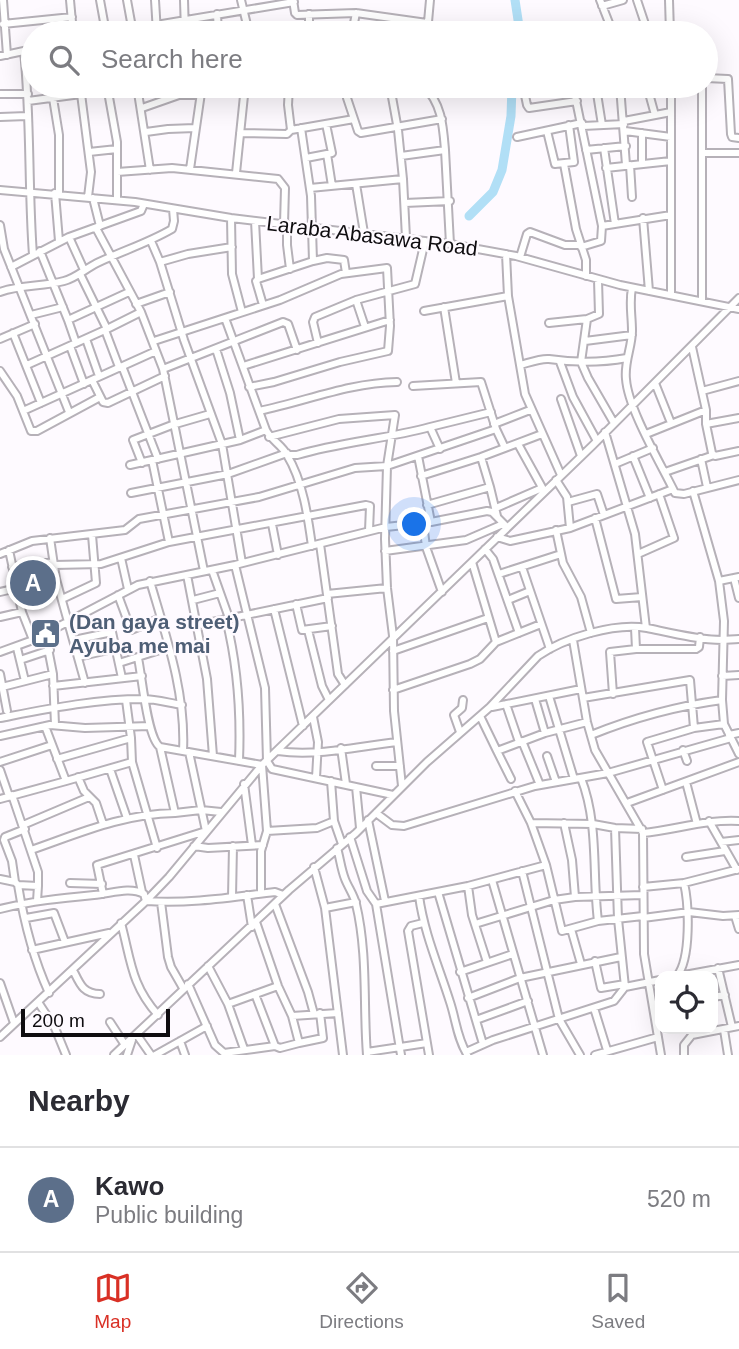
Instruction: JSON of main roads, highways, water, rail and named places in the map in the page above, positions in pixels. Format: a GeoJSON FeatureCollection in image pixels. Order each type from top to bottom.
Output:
{"type":"FeatureCollection","features":[{"type":"Feature","properties":{"kind":"waterway"},"geometry":{"type":"LineString","coordinates":[[515,0],[518,21]]}},
{"type":"Feature","properties":{"kind":"waterway"},"geometry":{"type":"LineString","coordinates":[[469,216],[493,192],[502,170],[512,98]]}},
{"type":"Feature","properties":{"kind":"place","name":"Kawo"},"geometry":{"type":"Point","coordinates":[33,583]}},
{"type":"Feature","properties":{"kind":"place","name":"(Dan gaya street) Ayuba me mai"},"geometry":{"type":"Point","coordinates":[46,634]}}]}
